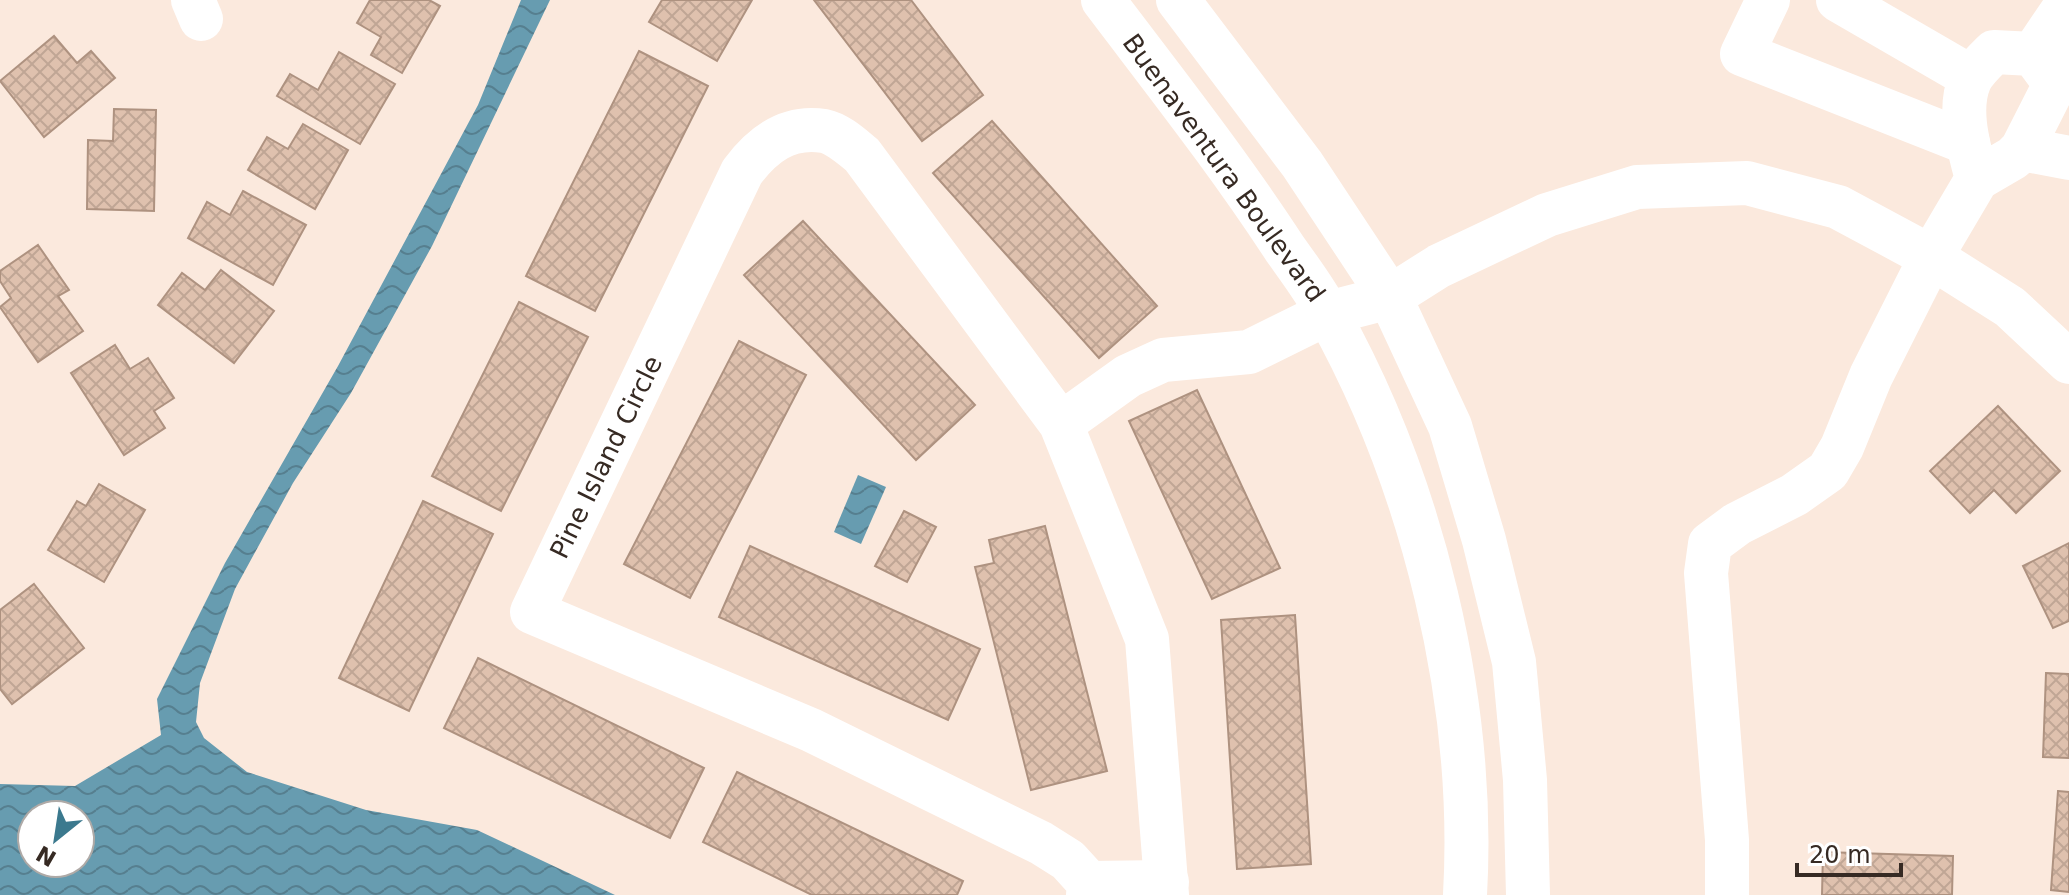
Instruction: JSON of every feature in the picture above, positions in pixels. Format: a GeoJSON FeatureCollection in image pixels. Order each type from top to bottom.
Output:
{"type":"FeatureCollection","features":[{"type":"Feature","properties":{"kind":"main road","name":"Buenaventura Boulevard"},"geometry":{"type":"LineString","coordinates":[[1103,0],[1257,205],[1328,313],[1394,458],[1431,569],[1453,672],[1465,790],[1465,895]]}},
{"type":"Feature","properties":{"kind":"main road"},"geometry":{"type":"LineString","coordinates":[[1178,0],[1302,164],[1390,297],[1450,426],[1484,540],[1514,662],[1525,780],[1528,895]]}},
{"type":"Feature","properties":{"kind":"main road"},"geometry":{"type":"LineString","coordinates":[[1768,0],[1742,54],[1973,161],[2013,158],[2022,149],[2055,84],[2051,56],[2069,1]]}},
{"type":"Feature","properties":{"kind":"main road"},"geometry":{"type":"LineString","coordinates":[[1838,0],[1971,77]]}},
{"type":"Feature","properties":{"kind":"main road"},"geometry":{"type":"LineString","coordinates":[[1727,895],[1727,840],[1706,573],[1710,544],[1737,524],[1794,495],[1828,471],[1842,447],[1871,376],[1931,257],[1973,161],[1964,99],[1971,77],[1994,52],[2051,56]]}},
{"type":"Feature","properties":{"kind":"main road","name":"Pine Island Circle"},"geometry":{"type":"LineString","coordinates":[[824,131],[843,140],[862,155],[1061,424],[1147,639],[1167,889],[1088,889],[1068,860],[1041,843],[811,730],[532,612],[742,172],[758,151],[780,136],[824,131]]}},
{"type":"Feature","properties":{"kind":"main road"},"geometry":{"type":"LineString","coordinates":[[2022,149],[2069,158]]}},
{"type":"Feature","properties":{"kind":"main road"},"geometry":{"type":"LineString","coordinates":[[1061,424],[1128,376],[1163,360],[1249,352],[1328,313],[1390,297],[1439,266],[1547,215],[1637,187],[1747,183],[1838,207],[1931,257],[2010,307],[2069,362]]}},
{"type":"Feature","properties":{"kind":"water"},"geometry":{"type":"Polygon","coordinates":[[[521,0],[550,0],[432,246],[351,393],[293,483],[235,589],[200,683],[196,722],[204,738],[247,772],[366,810],[477,830],[615,895],[0,895],[0,784],[75,786],[161,735],[157,699],[225,563],[338,366],[478,105],[521,0]]]}},
{"type":"Feature","properties":{"kind":"water"},"geometry":{"type":"Polygon","coordinates":[[[858,475],[886,487],[861,544],[834,532],[858,475]]]}},
{"type":"Feature","properties":{"kind":"building"},"geometry":{"type":"Polygon","coordinates":[[[370,0],[429,0],[440,6],[402,73],[371,55],[381,37],[357,23],[370,0]]]}},
{"type":"Feature","properties":{"kind":"building"},"geometry":{"type":"Polygon","coordinates":[[[662,0],[752,0],[717,61],[649,22],[662,0]]]}},
{"type":"Feature","properties":{"kind":"building"},"geometry":{"type":"Polygon","coordinates":[[[814,0],[911,0],[983,95],[922,141],[814,0]]]}},
{"type":"Feature","properties":{"kind":"building"},"geometry":{"type":"Polygon","coordinates":[[[54,36],[77,63],[91,51],[115,78],[44,137],[0,81],[54,36]]]}},
{"type":"Feature","properties":{"kind":"building"},"geometry":{"type":"Polygon","coordinates":[[[639,51],[708,86],[595,311],[526,276],[639,51]]]}},
{"type":"Feature","properties":{"kind":"building"},"geometry":{"type":"Polygon","coordinates":[[[339,52],[395,84],[360,144],[277,96],[290,74],[318,90],[339,52]]]}},
{"type":"Feature","properties":{"kind":"building"},"geometry":{"type":"Polygon","coordinates":[[[114,109],[156,110],[154,211],[87,209],[88,140],[113,141],[114,109]]]}},
{"type":"Feature","properties":{"kind":"building"},"geometry":{"type":"Polygon","coordinates":[[[992,121],[1157,306],[1099,358],[933,173],[992,121]]]}},
{"type":"Feature","properties":{"kind":"building"},"geometry":{"type":"Polygon","coordinates":[[[303,124],[348,150],[315,209],[248,170],[267,137],[288,149],[303,124]]]}},
{"type":"Feature","properties":{"kind":"building"},"geometry":{"type":"Polygon","coordinates":[[[243,191],[306,225],[273,285],[188,238],[207,202],[230,215],[243,191]]]}},
{"type":"Feature","properties":{"kind":"building"},"geometry":{"type":"Polygon","coordinates":[[[803,221],[975,405],[916,460],[744,275],[803,221]]]}},
{"type":"Feature","properties":{"kind":"building"},"geometry":{"type":"Polygon","coordinates":[[[38,245],[69,290],[58,296],[83,331],[38,362],[0,307],[11,298],[0,281],[0,271],[38,245]]]}},
{"type":"Feature","properties":{"kind":"building"},"geometry":{"type":"Polygon","coordinates":[[[221,270],[274,311],[234,363],[158,305],[182,273],[205,290],[221,270]]]}},
{"type":"Feature","properties":{"kind":"building"},"geometry":{"type":"Polygon","coordinates":[[[519,302],[588,337],[501,511],[432,476],[519,302]]]}},
{"type":"Feature","properties":{"kind":"building"},"geometry":{"type":"Polygon","coordinates":[[[739,341],[806,375],[690,598],[624,564],[739,341]]]}},
{"type":"Feature","properties":{"kind":"building"},"geometry":{"type":"Polygon","coordinates":[[[115,345],[130,369],[148,358],[174,398],[154,411],[165,428],[124,455],[71,373],[115,345]]]}},
{"type":"Feature","properties":{"kind":"building"},"geometry":{"type":"Polygon","coordinates":[[[1197,390],[1280,568],[1212,599],[1129,421],[1197,390]]]}},
{"type":"Feature","properties":{"kind":"building"},"geometry":{"type":"Polygon","coordinates":[[[1998,406],[2060,471],[2016,513],[1994,490],[1970,513],[1930,471],[1998,406]]]}},
{"type":"Feature","properties":{"kind":"building"},"geometry":{"type":"Polygon","coordinates":[[[99,484],[145,510],[104,582],[48,550],[77,501],[86,506],[99,484]]]}},
{"type":"Feature","properties":{"kind":"building"},"geometry":{"type":"Polygon","coordinates":[[[423,501],[493,534],[409,711],[339,678],[423,501]]]}},
{"type":"Feature","properties":{"kind":"building"},"geometry":{"type":"Polygon","coordinates":[[[904,511],[936,527],[907,582],[875,566],[904,511]]]}},
{"type":"Feature","properties":{"kind":"building"},"geometry":{"type":"Polygon","coordinates":[[[1045,526],[1107,771],[1031,790],[975,567],[994,563],[989,540],[1045,526]]]}},
{"type":"Feature","properties":{"kind":"building"},"geometry":{"type":"Polygon","coordinates":[[[2069,543],[2069,621],[2053,628],[2023,566],[2069,543]]]}},
{"type":"Feature","properties":{"kind":"building"},"geometry":{"type":"Polygon","coordinates":[[[750,546],[980,649],[948,720],[719,617],[750,546]]]}},
{"type":"Feature","properties":{"kind":"building"},"geometry":{"type":"Polygon","coordinates":[[[34,584],[84,648],[12,704],[0,689],[0,610],[34,584]]]}},
{"type":"Feature","properties":{"kind":"building"},"geometry":{"type":"Polygon","coordinates":[[[1295,615],[1311,864],[1237,869],[1221,620],[1295,615]]]}},
{"type":"Feature","properties":{"kind":"building"},"geometry":{"type":"Polygon","coordinates":[[[478,658],[704,768],[670,838],[444,728],[478,658]]]}},
{"type":"Feature","properties":{"kind":"building"},"geometry":{"type":"Polygon","coordinates":[[[2046,673],[2069,674],[2069,758],[2043,757],[2046,673]]]}},
{"type":"Feature","properties":{"kind":"building"},"geometry":{"type":"Polygon","coordinates":[[[737,772],[963,881],[957,895],[812,895],[703,842],[737,772]]]}},
{"type":"Feature","properties":{"kind":"building"},"geometry":{"type":"Polygon","coordinates":[[[2058,791],[2069,792],[2069,892],[2051,890],[2058,791]]]}},
{"type":"Feature","properties":{"kind":"building"},"geometry":{"type":"Polygon","coordinates":[[[1823,852],[1953,856],[1952,895],[1822,895],[1823,852]]]}}]}
